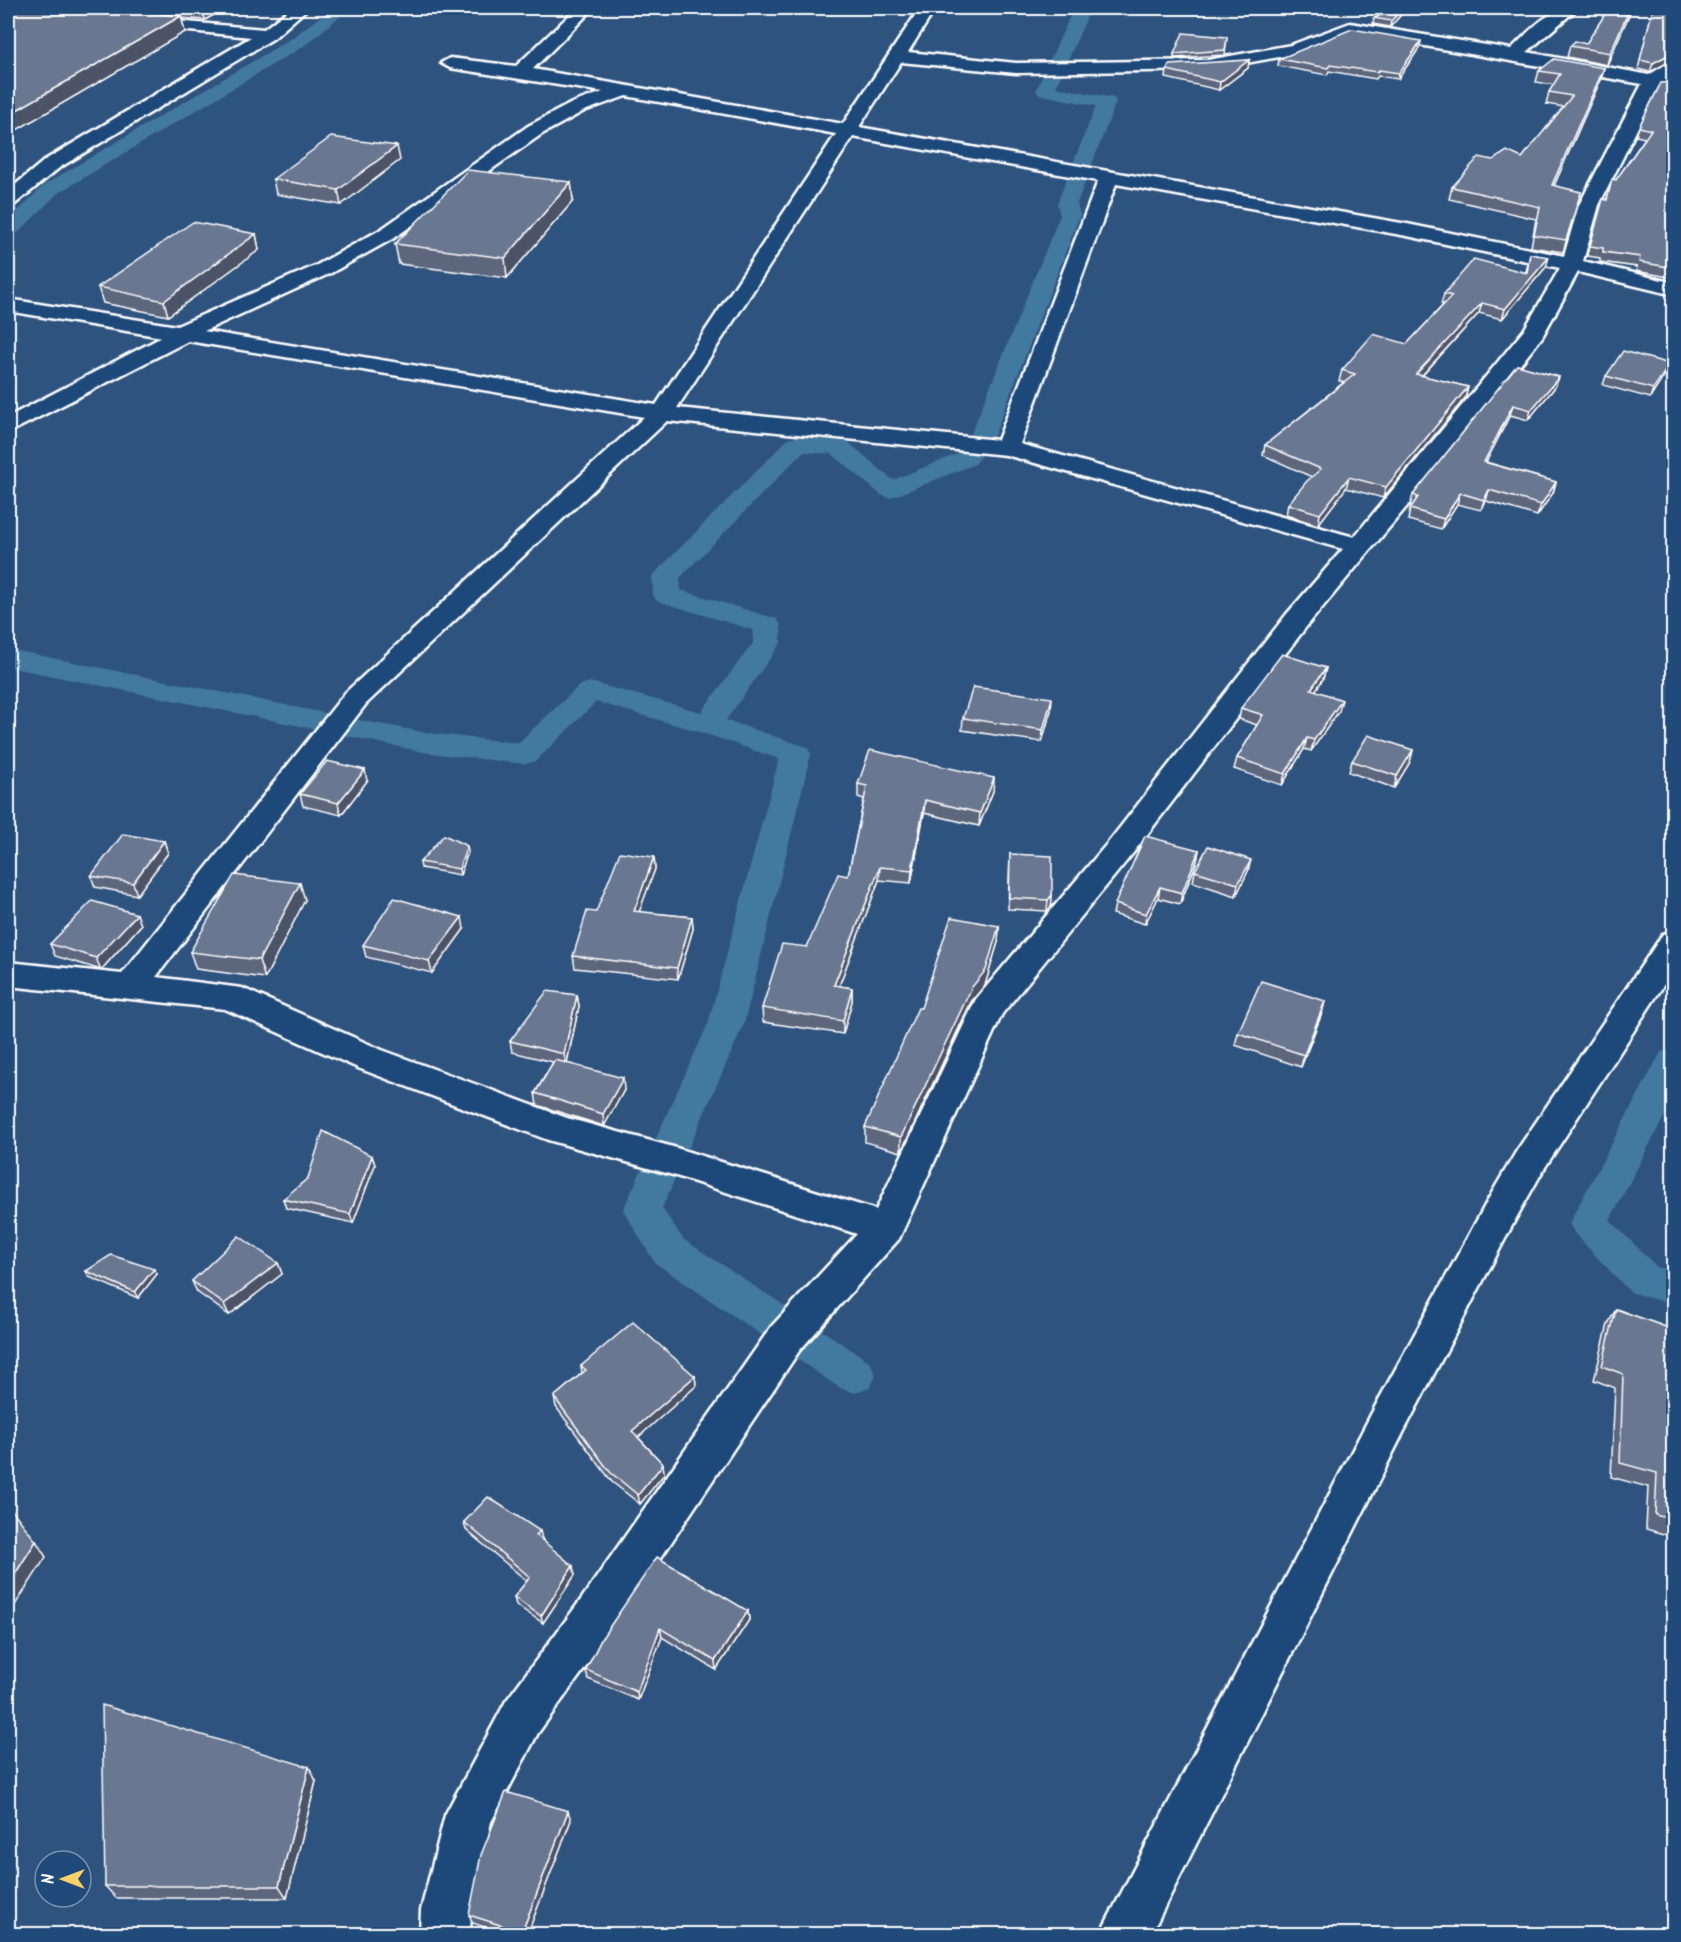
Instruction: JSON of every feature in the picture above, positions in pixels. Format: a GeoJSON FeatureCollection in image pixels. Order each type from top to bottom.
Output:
{"type":"FeatureCollection","features":[{"type":"Feature","properties":{"kind":"street"},"geometry":{"type":"LineString","coordinates":[[8,200],[62,158],[268,34],[300,8]]}},
{"type":"Feature","properties":{"kind":"street"},"geometry":{"type":"LineString","coordinates":[[520,72],[586,8]]}},
{"type":"Feature","properties":{"kind":"street"},"geometry":{"type":"LineString","coordinates":[[131,986],[356,698],[662,413],[928,8]]}},
{"type":"Feature","properties":{"kind":"street"},"geometry":{"type":"LineString","coordinates":[[1515,55],[1543,27],[1570,8]]}},
{"type":"Feature","properties":{"kind":"street"},"geometry":{"type":"LineString","coordinates":[[1350,28],[1346,22],[1359,9]]}},
{"type":"Feature","properties":{"kind":"street"},"geometry":{"type":"LineString","coordinates":[[116,18],[268,34]]}},
{"type":"Feature","properties":{"kind":"street"},"geometry":{"type":"LineString","coordinates":[[897,56],[1035,68],[1208,65],[1295,49],[1337,31],[1350,28],[1598,69],[1674,86]]}},
{"type":"Feature","properties":{"kind":"street"},"geometry":{"type":"LineString","coordinates":[[450,63],[520,72],[1407,230],[1572,264],[1674,289]]}},
{"type":"Feature","properties":{"kind":"street"},"geometry":{"type":"LineString","coordinates":[[445,1935],[446,1910],[469,1815],[522,1717],[596,1616],[785,1339],[886,1228],[988,1008],[1122,846],[1257,671],[1425,469],[1534,332],[1572,264],[1589,205],[1652,81],[1674,63]]}},
{"type":"Feature","properties":{"kind":"street"},"geometry":{"type":"LineString","coordinates":[[8,426],[178,335],[333,264],[387,234],[535,130],[578,107],[623,91]]}},
{"type":"Feature","properties":{"kind":"street"},"geometry":{"type":"LineString","coordinates":[[1007,448],[1102,175]]}},
{"type":"Feature","properties":{"kind":"street"},"geometry":{"type":"LineString","coordinates":[[8,305],[178,335],[662,413],[1007,448],[1359,546]]}},
{"type":"Feature","properties":{"kind":"street"},"geometry":{"type":"LineString","coordinates":[[1125,1935],[1384,1429],[1502,1209],[1529,1162],[1674,942]]}},
{"type":"Feature","properties":{"kind":"street"},"geometry":{"type":"LineString","coordinates":[[8,974],[28,978],[230,997],[370,1059],[561,1130],[673,1161],[886,1228]]}},
{"type":"Feature","properties":{"kind":"building"},"geometry":{"type":"Polygon","coordinates":[[[8,8],[102,8],[181,16],[8,115],[8,8]]]}},
{"type":"Feature","properties":{"kind":"building"},"geometry":{"type":"Polygon","coordinates":[[[1377,8],[1403,8],[1391,21],[1374,18],[1393,10],[1377,8]]]}},
{"type":"Feature","properties":{"kind":"building"},"geometry":{"type":"Polygon","coordinates":[[[1609,8],[1630,8],[1610,53],[1570,46],[1575,41],[1586,44],[1609,8]]]}},
{"type":"Feature","properties":{"kind":"building"},"geometry":{"type":"Polygon","coordinates":[[[1653,8],[1674,12],[1674,52],[1653,63],[1640,60],[1653,8]]]}},
{"type":"Feature","properties":{"kind":"building"},"geometry":{"type":"Polygon","coordinates":[[[1352,29],[1421,41],[1399,73],[1330,65],[1328,68],[1279,59],[1352,29]]]}},
{"type":"Feature","properties":{"kind":"building"},"geometry":{"type":"Polygon","coordinates":[[[1183,33],[1227,37],[1225,50],[1174,54],[1183,33]]]}},
{"type":"Feature","properties":{"kind":"building"},"geometry":{"type":"Polygon","coordinates":[[[1554,59],[1604,68],[1552,185],[1581,192],[1566,240],[1534,235],[1540,207],[1452,187],[1479,157],[1493,160],[1507,151],[1522,158],[1572,96],[1549,92],[1560,74],[1539,71],[1554,59]]]}},
{"type":"Feature","properties":{"kind":"building"},"geometry":{"type":"Polygon","coordinates":[[[1249,60],[1220,82],[1167,70],[1169,65],[1249,60]]]}},
{"type":"Feature","properties":{"kind":"building"},"geometry":{"type":"Polygon","coordinates":[[[1674,82],[1674,268],[1639,262],[1640,257],[1603,252],[1603,248],[1590,246],[1603,199],[1607,200],[1612,179],[1616,180],[1651,130],[1639,127],[1661,83],[1674,82]]]}},
{"type":"Feature","properties":{"kind":"building"},"geometry":{"type":"Polygon","coordinates":[[[331,137],[397,146],[338,190],[273,179],[331,137]]]}},
{"type":"Feature","properties":{"kind":"building"},"geometry":{"type":"Polygon","coordinates":[[[468,170],[571,182],[505,258],[395,244],[468,170]]]}},
{"type":"Feature","properties":{"kind":"building"},"geometry":{"type":"Polygon","coordinates":[[[193,222],[256,234],[164,301],[98,287],[193,222]]]}},
{"type":"Feature","properties":{"kind":"building"},"geometry":{"type":"Polygon","coordinates":[[[1530,254],[1549,257],[1505,309],[1482,303],[1416,374],[1468,387],[1386,487],[1349,477],[1320,514],[1288,504],[1307,481],[1321,469],[1265,445],[1355,374],[1342,370],[1373,334],[1407,344],[1452,296],[1444,294],[1474,259],[1527,273],[1530,254]]]}},
{"type":"Feature","properties":{"kind":"building"},"geometry":{"type":"Polygon","coordinates":[[[1623,351],[1670,364],[1653,389],[1606,376],[1623,351]]]}},
{"type":"Feature","properties":{"kind":"building"},"geometry":{"type":"Polygon","coordinates":[[[1517,365],[1559,377],[1531,410],[1513,405],[1484,462],[1556,482],[1541,505],[1489,490],[1484,500],[1460,493],[1444,519],[1410,509],[1418,497],[1413,495],[1517,365]]]}},
{"type":"Feature","properties":{"kind":"building"},"geometry":{"type":"Polygon","coordinates":[[[1282,654],[1326,668],[1311,689],[1342,700],[1314,740],[1307,738],[1285,774],[1237,758],[1263,715],[1241,708],[1282,654]]]}},
{"type":"Feature","properties":{"kind":"building"},"geometry":{"type":"Polygon","coordinates":[[[973,687],[1052,698],[1043,730],[963,718],[973,687]]]}},
{"type":"Feature","properties":{"kind":"building"},"geometry":{"type":"Polygon","coordinates":[[[1368,735],[1413,750],[1397,776],[1352,761],[1368,735]]]}},
{"type":"Feature","properties":{"kind":"building"},"geometry":{"type":"Polygon","coordinates":[[[870,750],[994,778],[980,813],[925,800],[912,870],[880,867],[834,985],[852,988],[843,1021],[762,1008],[782,944],[807,947],[838,874],[848,876],[867,786],[858,784],[870,750]]]}},
{"type":"Feature","properties":{"kind":"building"},"geometry":{"type":"Polygon","coordinates":[[[327,761],[365,770],[338,803],[300,794],[327,761]]]}},
{"type":"Feature","properties":{"kind":"building"},"geometry":{"type":"Polygon","coordinates":[[[123,834],[164,841],[133,883],[91,876],[123,834]]]}},
{"type":"Feature","properties":{"kind":"building"},"geometry":{"type":"Polygon","coordinates":[[[444,835],[467,846],[459,869],[420,862],[444,835]]]}},
{"type":"Feature","properties":{"kind":"building"},"geometry":{"type":"Polygon","coordinates":[[[1145,836],[1199,850],[1182,893],[1160,887],[1146,914],[1115,904],[1145,836]]]}},
{"type":"Feature","properties":{"kind":"building"},"geometry":{"type":"Polygon","coordinates":[[[1208,846],[1251,860],[1238,884],[1195,871],[1208,846]]]}},
{"type":"Feature","properties":{"kind":"building"},"geometry":{"type":"Polygon","coordinates":[[[620,852],[654,857],[634,911],[692,917],[677,968],[573,956],[587,911],[596,912],[620,852]]]}},
{"type":"Feature","properties":{"kind":"building"},"geometry":{"type":"Polygon","coordinates":[[[1010,854],[1052,856],[1052,895],[1048,900],[1009,898],[1010,854]]]}},
{"type":"Feature","properties":{"kind":"building"},"geometry":{"type":"Polygon","coordinates":[[[234,875],[300,883],[259,960],[190,952],[234,875]]]}},
{"type":"Feature","properties":{"kind":"building"},"geometry":{"type":"Polygon","coordinates":[[[394,898],[462,917],[429,961],[363,945],[394,898]]]}},
{"type":"Feature","properties":{"kind":"building"},"geometry":{"type":"Polygon","coordinates":[[[92,901],[137,914],[96,958],[50,944],[92,901]]]}},
{"type":"Feature","properties":{"kind":"building"},"geometry":{"type":"Polygon","coordinates":[[[951,917],[999,926],[986,970],[972,987],[901,1137],[865,1127],[918,1008],[921,1008],[951,917]]]}},
{"type":"Feature","properties":{"kind":"building"},"geometry":{"type":"Polygon","coordinates":[[[1261,981],[1325,1001],[1304,1055],[1238,1033],[1261,981]]]}},
{"type":"Feature","properties":{"kind":"building"},"geometry":{"type":"Polygon","coordinates":[[[547,991],[577,995],[564,1054],[510,1041],[547,991]]]}},
{"type":"Feature","properties":{"kind":"building"},"geometry":{"type":"Polygon","coordinates":[[[555,1060],[623,1078],[603,1114],[535,1093],[555,1060]]]}},
{"type":"Feature","properties":{"kind":"building"},"geometry":{"type":"Polygon","coordinates":[[[323,1131],[372,1156],[350,1214],[283,1199],[308,1178],[323,1131]]]}},
{"type":"Feature","properties":{"kind":"building"},"geometry":{"type":"Polygon","coordinates":[[[239,1236],[278,1263],[224,1304],[192,1281],[239,1236]]]}},
{"type":"Feature","properties":{"kind":"building"},"geometry":{"type":"Polygon","coordinates":[[[111,1255],[154,1269],[135,1292],[86,1271],[111,1255]]]}},
{"type":"Feature","properties":{"kind":"building"},"geometry":{"type":"Polygon","coordinates":[[[1616,1309],[1674,1330],[1674,1520],[1655,1515],[1657,1473],[1620,1463],[1623,1374],[1602,1366],[1616,1309]]]}},
{"type":"Feature","properties":{"kind":"building"},"geometry":{"type":"Polygon","coordinates":[[[633,1322],[695,1376],[632,1431],[663,1464],[638,1495],[610,1472],[554,1397],[586,1370],[581,1366],[633,1322]]]}},
{"type":"Feature","properties":{"kind":"building"},"geometry":{"type":"Polygon","coordinates":[[[488,1497],[540,1531],[536,1535],[573,1566],[541,1616],[514,1597],[530,1577],[464,1522],[488,1497]]]}},
{"type":"Feature","properties":{"kind":"building"},"geometry":{"type":"Polygon","coordinates":[[[8,1505],[36,1541],[8,1585],[8,1505]]]}},
{"type":"Feature","properties":{"kind":"building"},"geometry":{"type":"Polygon","coordinates":[[[657,1557],[748,1611],[715,1661],[660,1628],[637,1692],[586,1670],[602,1638],[657,1557]]]}},
{"type":"Feature","properties":{"kind":"building"},"geometry":{"type":"Polygon","coordinates":[[[102,1705],[309,1767],[279,1886],[105,1886],[102,1705]]]}},
{"type":"Feature","properties":{"kind":"building"},"geometry":{"type":"Polygon","coordinates":[[[506,1792],[568,1811],[522,1932],[469,1915],[481,1855],[506,1792]]]}},
{"type":"Feature","properties":{"kind":"waterway"},"geometry":{"type":"LineString","coordinates":[[8,232],[51,189],[298,42],[341,8]]}},
{"type":"Feature","properties":{"kind":"waterway"},"geometry":{"type":"LineString","coordinates":[[982,436],[1070,215],[1067,203],[1107,102],[1045,90],[1082,8]]}},
{"type":"Feature","properties":{"kind":"waterway"},"geometry":{"type":"LineString","coordinates":[[708,724],[767,643],[767,625],[667,595],[666,576],[797,444],[839,447],[890,490],[966,459],[971,452]]}},
{"type":"Feature","properties":{"kind":"waterway"},"geometry":{"type":"LineString","coordinates":[[8,658],[320,721]]}},
{"type":"Feature","properties":{"kind":"waterway"},"geometry":{"type":"LineString","coordinates":[[353,728],[428,743],[525,754],[590,691],[708,724]]}},
{"type":"Feature","properties":{"kind":"waterway"},"geometry":{"type":"LineString","coordinates":[[708,724],[796,754],[726,1024],[642,1210],[669,1251],[855,1375]]}},
{"type":"Feature","properties":{"kind":"waterway"},"geometry":{"type":"LineString","coordinates":[[1674,1062],[1589,1223],[1644,1280],[1674,1288]]}}]}
